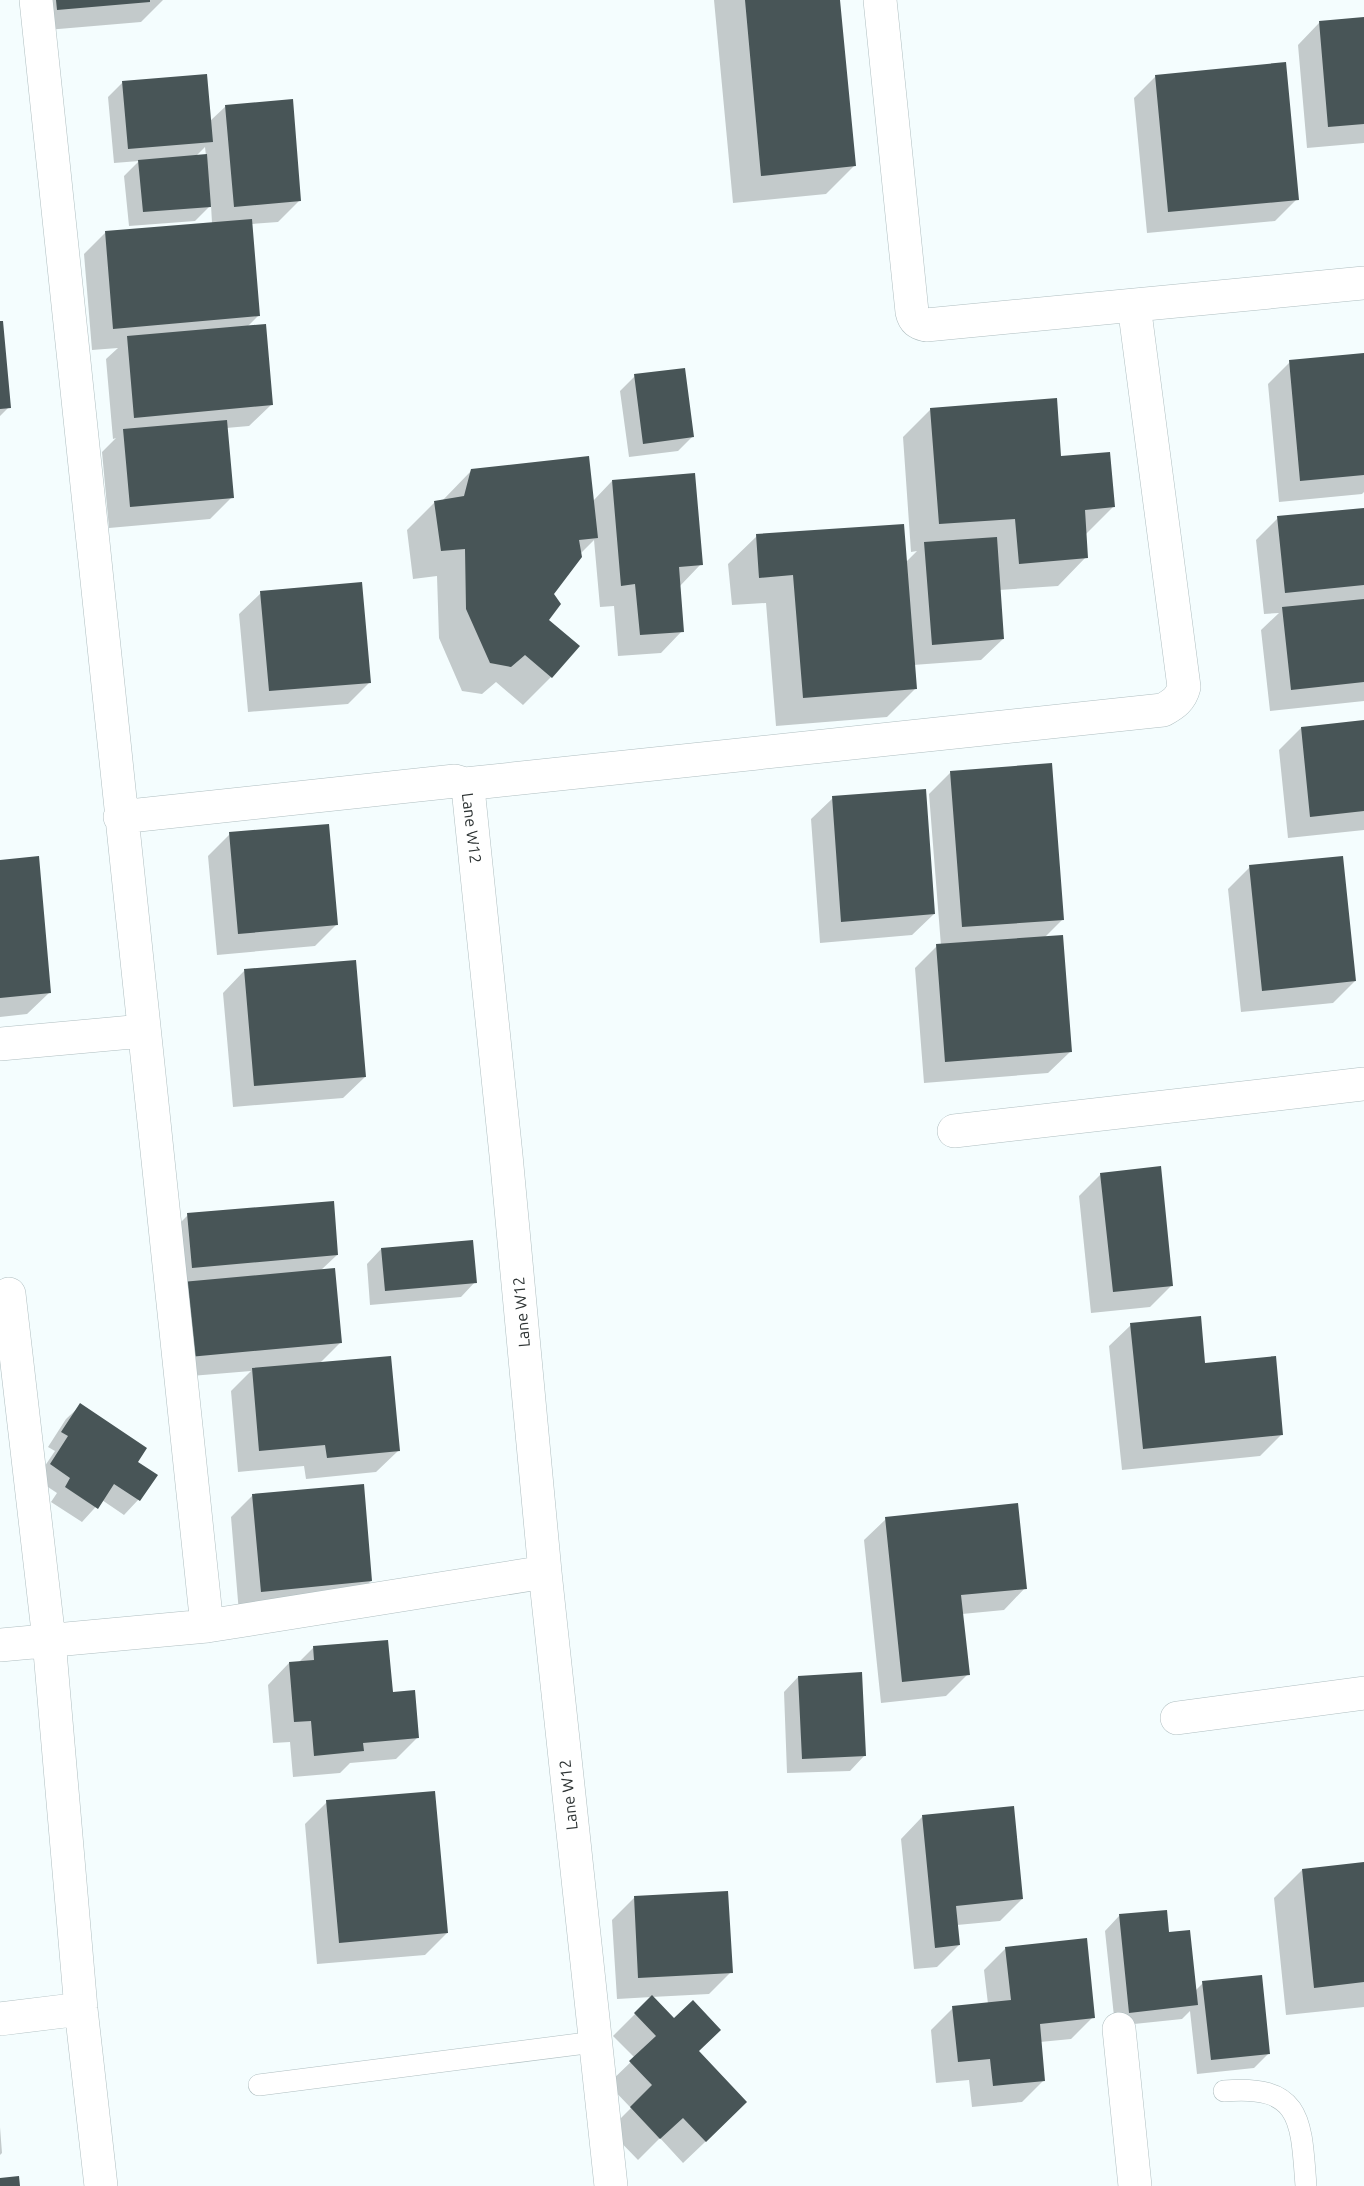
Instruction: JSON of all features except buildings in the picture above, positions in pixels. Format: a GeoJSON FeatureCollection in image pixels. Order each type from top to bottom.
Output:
{"type":"FeatureCollection","features":[{"type":"Feature","properties":{"kind":"street"},"geometry":{"type":"LineString","coordinates":[[36,0],[49,108],[120,817],[207,1626]]}},
{"type":"Feature","properties":{"kind":"street"},"geometry":{"type":"LineString","coordinates":[[880,0],[914,318],[918,324],[926,326],[1364,283]]}},
{"type":"Feature","properties":{"kind":"street"},"geometry":{"type":"LineString","coordinates":[[465,783],[1163,710],[1174,704],[1182,695],[1184,687],[1134,305]]}},
{"type":"Feature","properties":{"kind":"street","name":"Lane W12"},"geometry":{"type":"LineString","coordinates":[[120,817],[454,781],[465,783],[469,794],[545,1572],[611,2186]]}},
{"type":"Feature","properties":{"kind":"street"},"geometry":{"type":"LineString","coordinates":[[0,1044],[143,1031]]}},
{"type":"Feature","properties":{"kind":"street"},"geometry":{"type":"LineString","coordinates":[[954,1131],[1364,1084]]}},
{"type":"Feature","properties":{"kind":"street"},"geometry":{"type":"LineString","coordinates":[[9,1294],[49,1640],[81,2009],[101,2186]]}},
{"type":"Feature","properties":{"kind":"street"},"geometry":{"type":"LineString","coordinates":[[0,1645],[207,1626],[545,1572]]}},
{"type":"Feature","properties":{"kind":"street"},"geometry":{"type":"LineString","coordinates":[[1177,1718],[1364,1693]]}},
{"type":"Feature","properties":{"kind":"street"},"geometry":{"type":"LineString","coordinates":[[0,2019],[81,2009]]}},
{"type":"Feature","properties":{"kind":"street"},"geometry":{"type":"LineString","coordinates":[[1119,2029],[1135,2186]]}},
{"type":"Feature","properties":{"kind":"lane"},"geometry":{"type":"LineString","coordinates":[[259,2085],[594,2042]]}},
{"type":"Feature","properties":{"kind":"lane"},"geometry":{"type":"LineString","coordinates":[[1224,2091],[1243,2089],[1276,2095],[1290,2108],[1299,2121],[1306,2186]]}}]}
